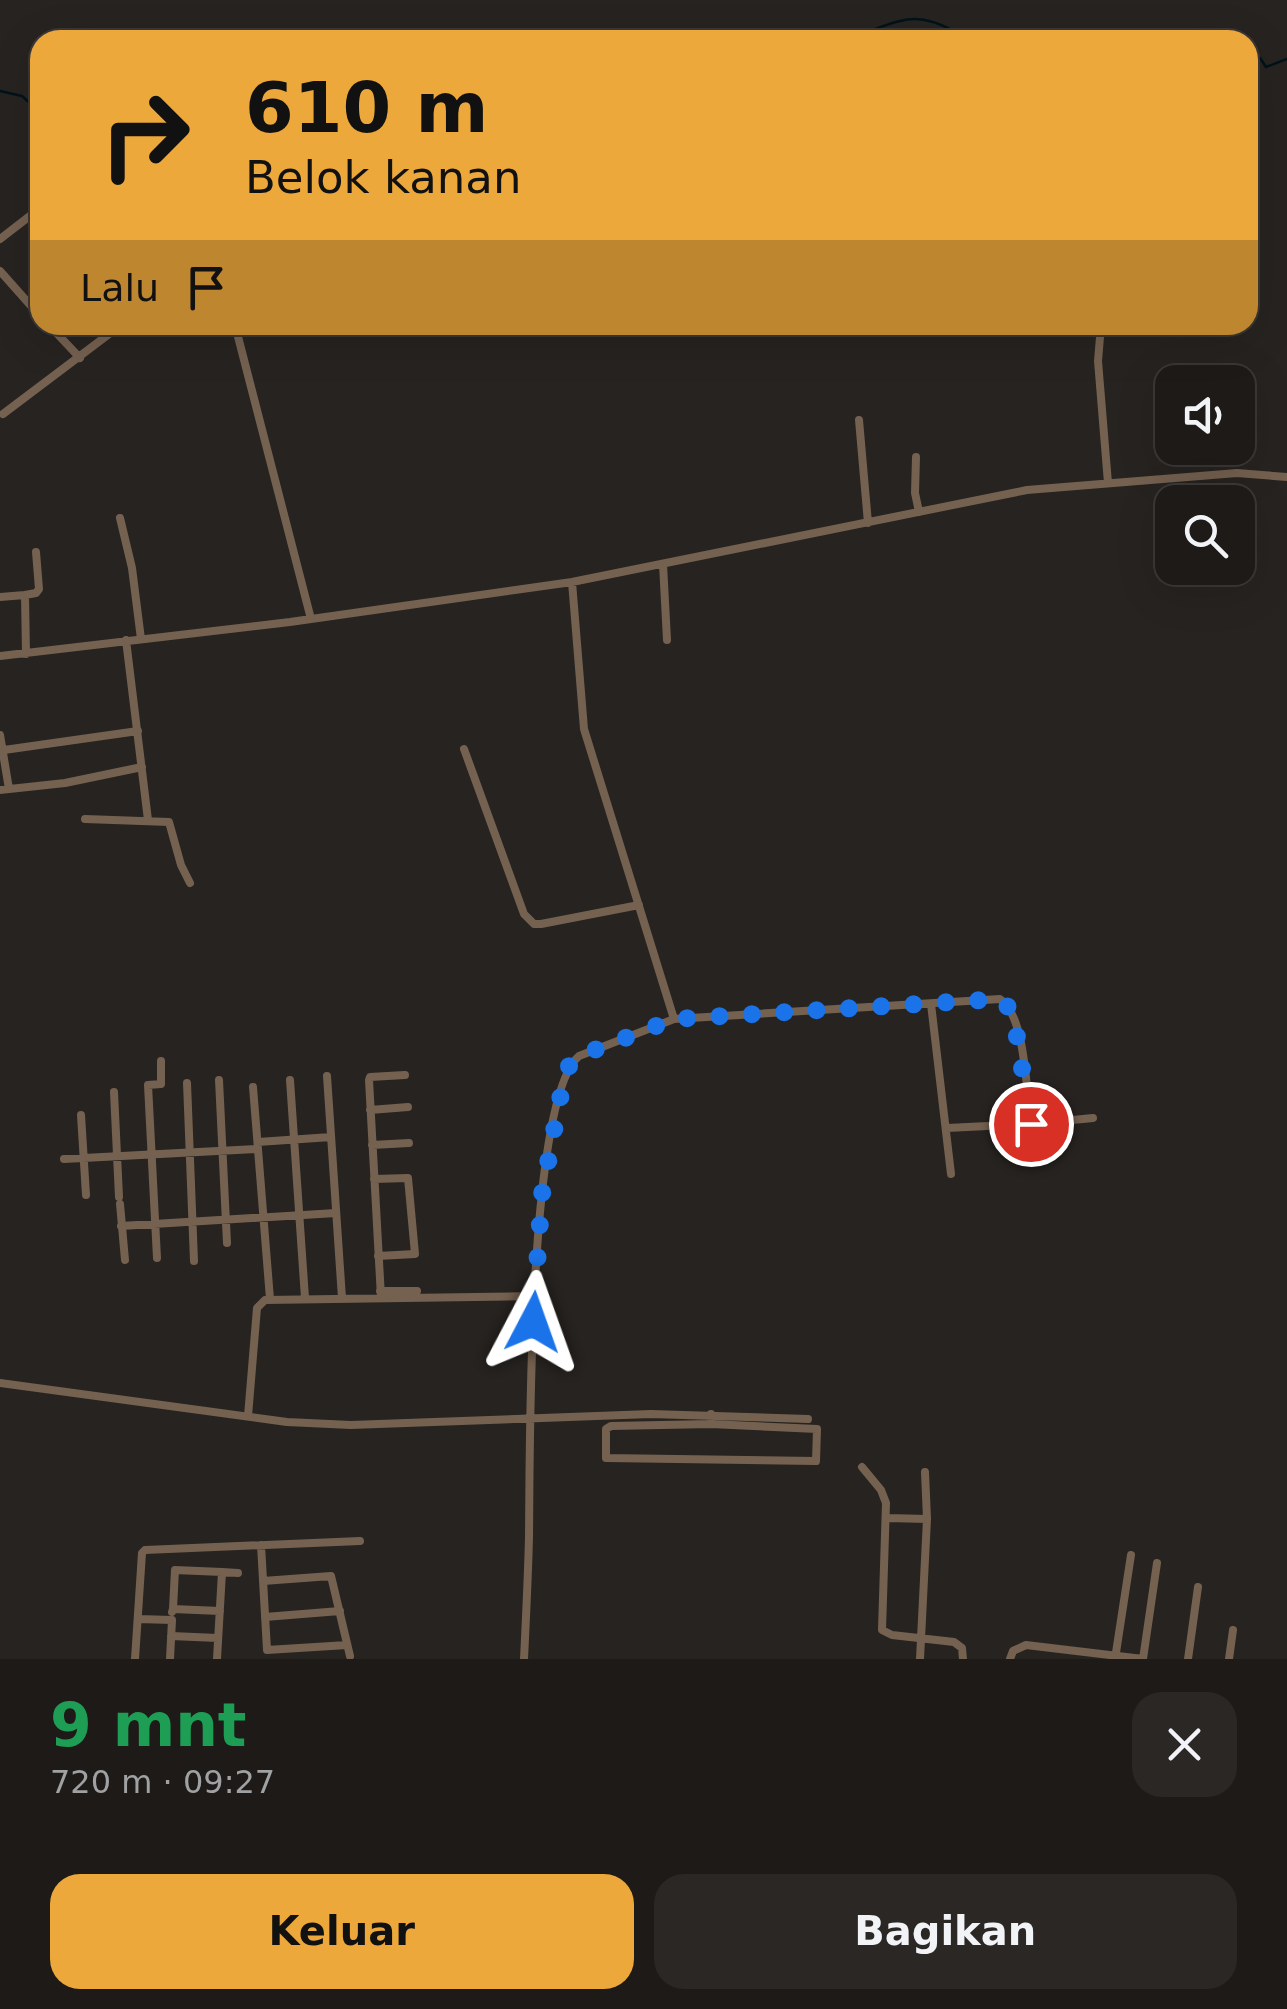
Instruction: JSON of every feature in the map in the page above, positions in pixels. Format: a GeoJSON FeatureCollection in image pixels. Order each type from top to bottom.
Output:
{"type":"FeatureCollection","features":[{"type":"Feature","properties":{"kind":"street"},"geometry":{"type":"LineString","coordinates":[[0,239],[30,216]]}},
{"type":"Feature","properties":{"kind":"street"},"geometry":{"type":"LineString","coordinates":[[0,271],[30,305]]}},
{"type":"Feature","properties":{"kind":"street"},"geometry":{"type":"LineString","coordinates":[[58,335],[80,358]]}},
{"type":"Feature","properties":{"kind":"street"},"geometry":{"type":"LineString","coordinates":[[3,414],[109,335]]}},
{"type":"Feature","properties":{"kind":"street"},"geometry":{"type":"LineString","coordinates":[[238,335],[311,619]]}},
{"type":"Feature","properties":{"kind":"street"},"geometry":{"type":"LineString","coordinates":[[1100,335],[1098,361],[1108,483]]}},
{"type":"Feature","properties":{"kind":"street"},"geometry":{"type":"LineString","coordinates":[[860,420],[868,523]]}},
{"type":"Feature","properties":{"kind":"street"},"geometry":{"type":"LineString","coordinates":[[916,457],[919,512]]}},
{"type":"Feature","properties":{"kind":"street"},"geometry":{"type":"LineString","coordinates":[[0,656],[311,619],[572,582],[1011,493],[1238,473],[1287,477]]}},
{"type":"Feature","properties":{"kind":"street"},"geometry":{"type":"LineString","coordinates":[[120,518],[132,568],[141,639]]}},
{"type":"Feature","properties":{"kind":"street"},"geometry":{"type":"LineString","coordinates":[[0,597],[38,591],[36,552]]}},
{"type":"Feature","properties":{"kind":"street"},"geometry":{"type":"LineString","coordinates":[[663,564],[667,640]]}},
{"type":"Feature","properties":{"kind":"street"},"geometry":{"type":"LineString","coordinates":[[572,582],[584,729],[674,1019]]}},
{"type":"Feature","properties":{"kind":"street"},"geometry":{"type":"LineString","coordinates":[[26,595],[26,654]]}},
{"type":"Feature","properties":{"kind":"street"},"geometry":{"type":"LineString","coordinates":[[126,640],[148,820]]}},
{"type":"Feature","properties":{"kind":"street"},"geometry":{"type":"LineString","coordinates":[[4,750],[138,731]]}},
{"type":"Feature","properties":{"kind":"street"},"geometry":{"type":"LineString","coordinates":[[0,735],[4,790],[65,783],[142,767]]}},
{"type":"Feature","properties":{"kind":"street"},"geometry":{"type":"LineString","coordinates":[[464,748],[529,921],[541,924],[639,905]]}},
{"type":"Feature","properties":{"kind":"street"},"geometry":{"type":"LineString","coordinates":[[85,819],[171,824],[180,865],[190,883]]}},
{"type":"Feature","properties":{"kind":"street"},"geometry":{"type":"LineString","coordinates":[[524,1659],[530,1347],[542,1194],[559,1098],[570,1064],[593,1050],[674,1019],[1000,999],[1009,1005],[1019,1038],[1031,1124]]}},
{"type":"Feature","properties":{"kind":"street"},"geometry":{"type":"LineString","coordinates":[[932,1004],[951,1174]]}},
{"type":"Feature","properties":{"kind":"street"},"geometry":{"type":"LineString","coordinates":[[157,1258],[148,1085],[161,1084],[161,1061]]}},
{"type":"Feature","properties":{"kind":"street"},"geometry":{"type":"LineString","coordinates":[[380,1294],[370,1077],[405,1075]]}},
{"type":"Feature","properties":{"kind":"street"},"geometry":{"type":"LineString","coordinates":[[328,1076],[342,1298]]}},
{"type":"Feature","properties":{"kind":"street"},"geometry":{"type":"LineString","coordinates":[[219,1080],[228,1242]]}},
{"type":"Feature","properties":{"kind":"street"},"geometry":{"type":"LineString","coordinates":[[290,1080],[305,1298]]}},
{"type":"Feature","properties":{"kind":"street"},"geometry":{"type":"LineString","coordinates":[[187,1083],[194,1260]]}},
{"type":"Feature","properties":{"kind":"street"},"geometry":{"type":"LineString","coordinates":[[253,1086],[270,1299]]}},
{"type":"Feature","properties":{"kind":"street"},"geometry":{"type":"LineString","coordinates":[[114,1092],[124,1260]]}},
{"type":"Feature","properties":{"kind":"street"},"geometry":{"type":"LineString","coordinates":[[370,1110],[408,1107]]}},
{"type":"Feature","properties":{"kind":"street"},"geometry":{"type":"LineString","coordinates":[[81,1115],[86,1195]]}},
{"type":"Feature","properties":{"kind":"street"},"geometry":{"type":"LineString","coordinates":[[947,1128],[1093,1118]]}},
{"type":"Feature","properties":{"kind":"street"},"geometry":{"type":"LineString","coordinates":[[64,1159],[222,1151],[331,1137]]}},
{"type":"Feature","properties":{"kind":"street"},"geometry":{"type":"LineString","coordinates":[[372,1145],[410,1143]]}},
{"type":"Feature","properties":{"kind":"street"},"geometry":{"type":"LineString","coordinates":[[374,1179],[408,1178],[412,1194],[414,1254],[378,1256]]}},
{"type":"Feature","properties":{"kind":"street"},"geometry":{"type":"LineString","coordinates":[[121,1226],[336,1214]]}},
{"type":"Feature","properties":{"kind":"street"},"geometry":{"type":"LineString","coordinates":[[248,1416],[257,1308],[270,1299],[417,1291]]}},
{"type":"Feature","properties":{"kind":"street"},"geometry":{"type":"LineString","coordinates":[[380,1294],[536,1296]]}},
{"type":"Feature","properties":{"kind":"street"},"geometry":{"type":"LineString","coordinates":[[0,1383],[248,1416],[351,1425],[530,1418],[808,1419]]}},
{"type":"Feature","properties":{"kind":"street"},"geometry":{"type":"LineString","coordinates":[[711,1419],[817,1429],[816,1461],[606,1458],[606,1429],[611,1426],[711,1419]]}},
{"type":"Feature","properties":{"kind":"street"},"geometry":{"type":"LineString","coordinates":[[862,1467],[884,1496],[888,1518],[882,1630],[888,1635],[960,1645],[964,1659]]}},
{"type":"Feature","properties":{"kind":"street"},"geometry":{"type":"LineString","coordinates":[[920,1659],[928,1518],[925,1472]]}},
{"type":"Feature","properties":{"kind":"street"},"geometry":{"type":"LineString","coordinates":[[888,1518],[928,1518]]}},
{"type":"Feature","properties":{"kind":"street"},"geometry":{"type":"LineString","coordinates":[[135,1659],[145,1550],[360,1540]]}},
{"type":"Feature","properties":{"kind":"street"},"geometry":{"type":"LineString","coordinates":[[261,1545],[270,1651],[348,1644]]}},
{"type":"Feature","properties":{"kind":"street"},"geometry":{"type":"LineString","coordinates":[[1115,1657],[1131,1555]]}},
{"type":"Feature","properties":{"kind":"street"},"geometry":{"type":"LineString","coordinates":[[170,1659],[175,1558]]}},
{"type":"Feature","properties":{"kind":"street"},"geometry":{"type":"LineString","coordinates":[[1010,1659],[1013,1651],[1026,1645],[1072,1654],[1143,1659],[1158,1563]]}},
{"type":"Feature","properties":{"kind":"street"},"geometry":{"type":"LineString","coordinates":[[175,1570],[238,1573]]}},
{"type":"Feature","properties":{"kind":"street"},"geometry":{"type":"LineString","coordinates":[[217,1659],[222,1572]]}},
{"type":"Feature","properties":{"kind":"street"},"geometry":{"type":"LineString","coordinates":[[263,1581],[331,1576],[350,1656]]}},
{"type":"Feature","properties":{"kind":"street"},"geometry":{"type":"LineString","coordinates":[[1188,1659],[1198,1587]]}},
{"type":"Feature","properties":{"kind":"street"},"geometry":{"type":"LineString","coordinates":[[172,1609],[220,1611]]}},
{"type":"Feature","properties":{"kind":"street"},"geometry":{"type":"LineString","coordinates":[[265,1617],[340,1611]]}},
{"type":"Feature","properties":{"kind":"street"},"geometry":{"type":"LineString","coordinates":[[138,1619],[172,1620]]}},
{"type":"Feature","properties":{"kind":"street"},"geometry":{"type":"LineString","coordinates":[[1229,1659],[1233,1630]]}},
{"type":"Feature","properties":{"kind":"street"},"geometry":{"type":"LineString","coordinates":[[171,1636],[218,1638]]}},
{"type":"Feature","properties":{"kind":"waterway"},"geometry":{"type":"LineString","coordinates":[[872,30],[918,19],[952,30]]}},
{"type":"Feature","properties":{"kind":"waterway"},"geometry":{"type":"LineString","coordinates":[[1258,61],[1260,58],[1266,67],[1287,59]]}},
{"type":"Feature","properties":{"kind":"waterway"},"geometry":{"type":"LineString","coordinates":[[0,91],[22,96],[30,103]]}},
{"type":"Feature","properties":{"kind":"route"},"geometry":{"type":"LineString","coordinates":[[533,1322],[542,1194],[559,1098],[570,1064],[593,1050],[674,1019],[1000,999],[1013,1012],[1031,1124]]}}]}
